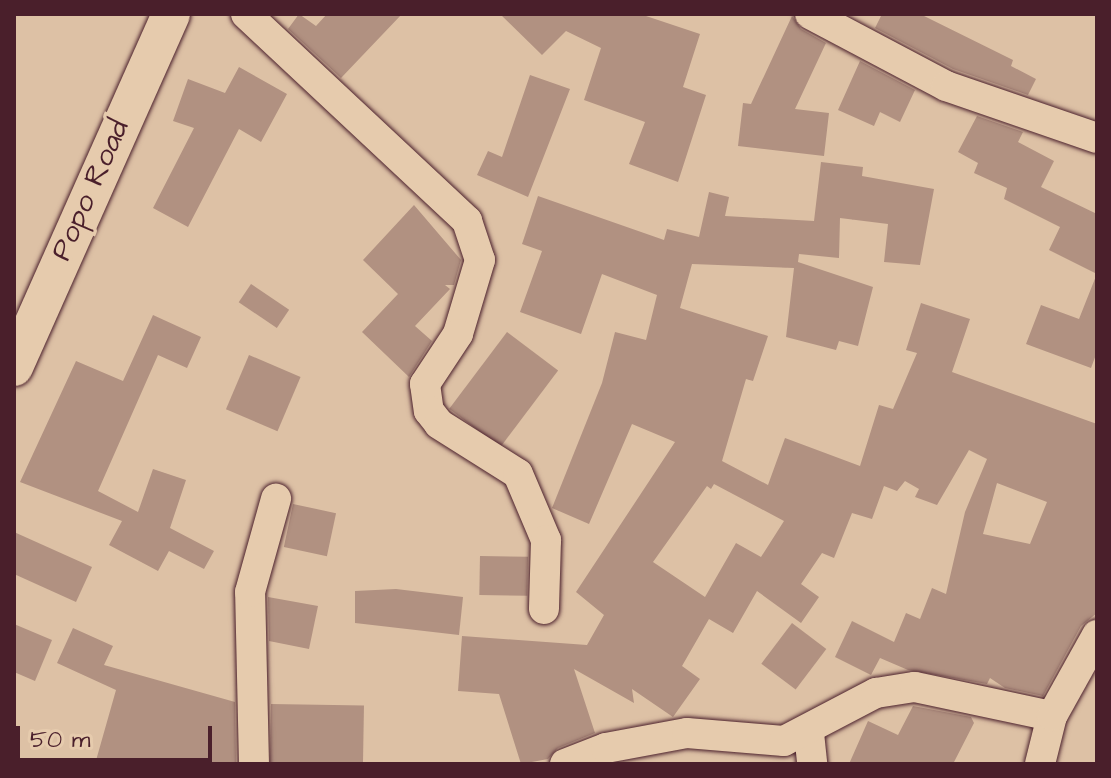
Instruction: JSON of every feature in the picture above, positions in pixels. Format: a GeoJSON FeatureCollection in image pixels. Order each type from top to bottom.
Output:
{"type":"FeatureCollection","features":[{"type":"Feature","properties":{"kind":"main road","name":"Popo Road"},"geometry":{"type":"LineString","coordinates":[[14,367],[24,311],[171,14]]}},
{"type":"Feature","properties":{"kind":"street"},"geometry":{"type":"LineString","coordinates":[[246,14],[467,221],[480,260],[458,334],[425,384],[429,411],[439,424],[518,474],[546,540],[544,609]]}},
{"type":"Feature","properties":{"kind":"street"},"geometry":{"type":"LineString","coordinates":[[810,14],[946,86],[1097,138]]}},
{"type":"Feature","properties":{"kind":"street"},"geometry":{"type":"LineString","coordinates":[[254,764],[250,592],[276,499]]}},
{"type":"Feature","properties":{"kind":"street"},"geometry":{"type":"LineString","coordinates":[[1040,764],[1052,716],[1097,635]]}},
{"type":"Feature","properties":{"kind":"street"},"geometry":{"type":"LineString","coordinates":[[565,764],[606,748],[687,733],[784,741],[809,733],[834,712],[876,693],[915,687],[1052,716]]}},
{"type":"Feature","properties":{"kind":"street"},"geometry":{"type":"LineString","coordinates":[[809,733],[812,764]]}},
{"type":"Feature","properties":{"kind":"building"},"geometry":{"type":"Polygon","coordinates":[[[299,14],[316,26],[327,14],[402,14],[341,78],[288,29],[299,14]]]}},
{"type":"Feature","properties":{"kind":"building"},"geometry":{"type":"Polygon","coordinates":[[[500,14],[640,14],[700,34],[683,87],[706,95],[678,182],[629,164],[645,122],[584,100],[601,48],[566,31],[542,55],[500,14]]]}},
{"type":"Feature","properties":{"kind":"building"},"geometry":{"type":"Polygon","coordinates":[[[882,14],[920,14],[1013,60],[1011,66],[1036,79],[1028,95],[953,69],[875,28],[882,14]]]}},
{"type":"Feature","properties":{"kind":"building"},"geometry":{"type":"Polygon","coordinates":[[[792,16],[801,29],[826,43],[795,109],[829,113],[824,156],[738,146],[743,103],[751,104],[792,16]]]}},
{"type":"Feature","properties":{"kind":"building"},"geometry":{"type":"Polygon","coordinates":[[[860,61],[915,90],[900,122],[880,112],[874,126],[838,110],[860,61]]]}},
{"type":"Feature","properties":{"kind":"building"},"geometry":{"type":"Polygon","coordinates":[[[239,67],[287,94],[261,142],[239,129],[188,227],[153,208],[194,128],[173,121],[188,79],[225,93],[239,67]]]}},
{"type":"Feature","properties":{"kind":"building"},"geometry":{"type":"Polygon","coordinates":[[[530,75],[570,89],[528,197],[477,175],[488,151],[502,157],[530,75]]]}},
{"type":"Feature","properties":{"kind":"building"},"geometry":{"type":"Polygon","coordinates":[[[977,116],[1023,132],[1018,142],[1054,161],[1041,187],[1097,214],[1097,274],[1049,250],[1060,227],[1004,199],[1007,188],[974,173],[978,163],[958,152],[977,116]]]}},
{"type":"Feature","properties":{"kind":"building"},"geometry":{"type":"Polygon","coordinates":[[[821,162],[863,167],[862,176],[934,189],[920,265],[884,262],[888,224],[840,218],[839,258],[799,254],[798,262],[873,287],[858,346],[839,341],[836,350],[786,337],[794,268],[692,264],[680,308],[768,336],[753,381],[746,379],[722,461],[768,485],[785,438],[860,466],[879,405],[893,409],[917,353],[906,350],[921,303],[970,319],[952,372],[1097,424],[1097,613],[1081,626],[1043,696],[1005,688],[990,678],[987,684],[908,670],[880,658],[871,675],[835,657],[852,621],[894,642],[906,613],[920,619],[932,588],[946,594],[965,512],[987,459],[969,450],[937,505],[915,497],[919,489],[905,481],[897,491],[884,486],[872,519],[852,513],[834,558],[822,553],[801,584],[819,597],[801,623],[757,591],[733,633],[709,619],[682,666],[700,679],[673,717],[632,689],[634,703],[574,669],[595,733],[558,748],[548,759],[521,764],[499,694],[458,691],[462,636],[587,645],[604,615],[576,592],[675,442],[632,424],[589,524],[552,508],[602,383],[615,332],[646,340],[657,295],[602,274],[581,334],[520,312],[542,251],[522,244],[538,196],[664,240],[667,229],[699,237],[709,192],[729,197],[725,216],[814,221],[821,162]],[[997,483],[983,534],[1030,544],[1047,502],[997,483]],[[714,484],[711,489],[707,486],[653,562],[705,597],[736,543],[761,557],[784,521],[714,484]]]}},
{"type":"Feature","properties":{"kind":"building"},"geometry":{"type":"Polygon","coordinates":[[[414,205],[461,260],[454,285],[445,285],[450,289],[415,326],[432,341],[409,377],[362,332],[398,294],[363,260],[414,205]]]}},
{"type":"Feature","properties":{"kind":"building"},"geometry":{"type":"Polygon","coordinates":[[[1096,276],[1097,352],[1091,368],[1026,344],[1041,305],[1079,319],[1096,276]]]}},
{"type":"Feature","properties":{"kind":"building"},"geometry":{"type":"Polygon","coordinates":[[[251,284],[289,310],[277,328],[239,302],[251,284]]]}},
{"type":"Feature","properties":{"kind":"building"},"geometry":{"type":"Polygon","coordinates":[[[153,315],[201,337],[187,368],[158,355],[98,491],[138,512],[153,469],[186,480],[170,528],[214,551],[204,569],[169,551],[158,571],[109,545],[122,521],[20,482],[76,361],[123,381],[153,315]]]}},
{"type":"Feature","properties":{"kind":"building"},"geometry":{"type":"Polygon","coordinates":[[[507,332],[558,371],[500,447],[449,409],[507,332]]]}},
{"type":"Feature","properties":{"kind":"building"},"geometry":{"type":"Polygon","coordinates":[[[249,355],[301,377],[277,431],[226,409],[249,355]]]}},
{"type":"Feature","properties":{"kind":"building"},"geometry":{"type":"Polygon","coordinates":[[[293,504],[336,513],[327,556],[284,547],[293,504]]]}},
{"type":"Feature","properties":{"kind":"building"},"geometry":{"type":"Polygon","coordinates":[[[14,532],[92,567],[76,602],[14,574],[14,532]]]}},
{"type":"Feature","properties":{"kind":"building"},"geometry":{"type":"Polygon","coordinates":[[[480,556],[528,557],[527,596],[479,595],[480,556]]]}},
{"type":"Feature","properties":{"kind":"building"},"geometry":{"type":"Polygon","coordinates":[[[396,589],[463,597],[459,635],[355,623],[355,591],[396,589]]]}},
{"type":"Feature","properties":{"kind":"building"},"geometry":{"type":"Polygon","coordinates":[[[268,597],[318,606],[309,649],[269,641],[268,597]]]}},
{"type":"Feature","properties":{"kind":"building"},"geometry":{"type":"Polygon","coordinates":[[[792,623],[826,649],[796,690],[761,664],[792,623]]]}},
{"type":"Feature","properties":{"kind":"building"},"geometry":{"type":"Polygon","coordinates":[[[14,624],[52,640],[35,681],[14,672],[14,624]]]}},
{"type":"Feature","properties":{"kind":"building"},"geometry":{"type":"Polygon","coordinates":[[[73,628],[113,646],[104,665],[235,702],[236,764],[95,764],[116,690],[57,663],[73,628]]]}},
{"type":"Feature","properties":{"kind":"building"},"geometry":{"type":"Polygon","coordinates":[[[271,704],[364,706],[363,764],[270,764],[271,704]]]}},
{"type":"Feature","properties":{"kind":"building"},"geometry":{"type":"Polygon","coordinates":[[[913,706],[971,717],[974,723],[953,764],[849,764],[868,721],[898,735],[913,706]]]}}]}
